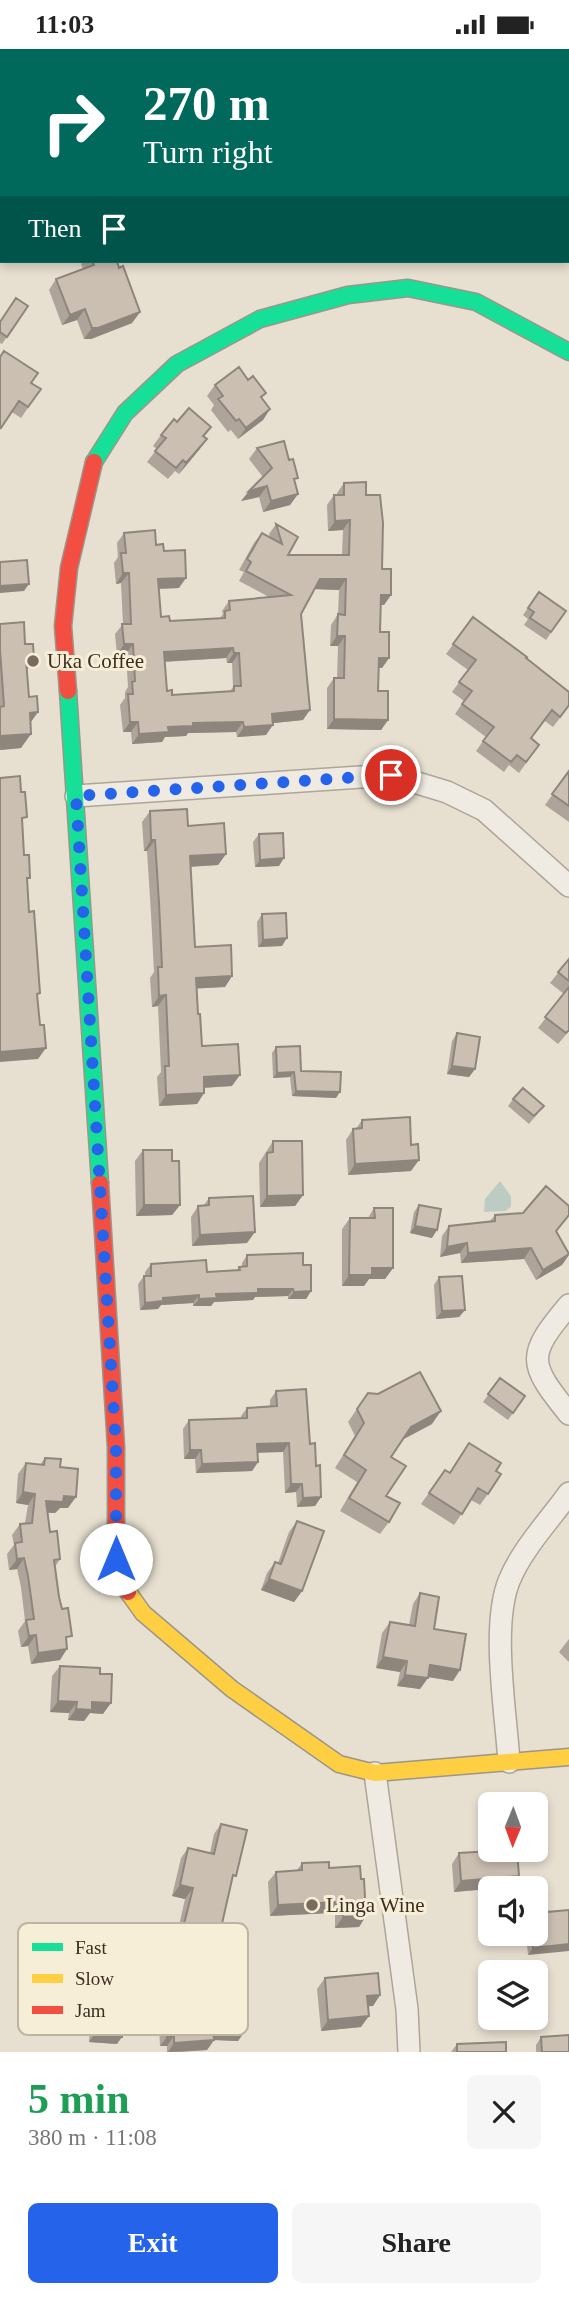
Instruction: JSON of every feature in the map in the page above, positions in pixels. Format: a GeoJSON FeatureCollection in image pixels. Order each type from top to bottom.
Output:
{"type":"FeatureCollection","features":[{"type":"Feature","properties":{"kind":"street"},"geometry":{"type":"LineString","coordinates":[[569,352],[476,302],[408,288],[348,295],[260,319],[177,364],[125,413],[92,464],[69,568],[63,626],[116,1447],[116,1559],[120,1576],[132,1602],[143,1613],[232,1689],[340,1764],[375,1773],[569,1756]]}},
{"type":"Feature","properties":{"kind":"street"},"geometry":{"type":"LineString","coordinates":[[76,796],[391,775],[447,792],[485,810],[569,886]]}},
{"type":"Feature","properties":{"kind":"street"},"geometry":{"type":"LineString","coordinates":[[569,1305],[542,1339],[538,1368],[543,1381],[569,1414]]}},
{"type":"Feature","properties":{"kind":"street"},"geometry":{"type":"LineString","coordinates":[[509,1762],[500,1633],[505,1596],[518,1563],[569,1493]]}},
{"type":"Feature","properties":{"kind":"street"},"geometry":{"type":"LineString","coordinates":[[375,1773],[407,2009],[410,2052]]}},
{"type":"Feature","properties":{"kind":"shaded area"},"geometry":{"type":"Polygon","coordinates":[[[500,1181],[511,1196],[511,1207],[505,1211],[484,1212],[485,1199],[500,1181]]]}},
{"type":"Feature","properties":{"kind":"building"},"geometry":{"type":"Polygon","coordinates":[[[93,263],[118,263],[119,268],[123,266],[140,312],[98,328],[92,328],[85,309],[70,315],[56,279],[94,265],[93,263]]]}},
{"type":"Feature","properties":{"kind":"building"},"geometry":{"type":"Polygon","coordinates":[[[16,298],[28,306],[7,337],[0,332],[0,322],[16,298]]]}},
{"type":"Feature","properties":{"kind":"building"},"geometry":{"type":"Polygon","coordinates":[[[4,351],[38,373],[31,383],[41,389],[28,407],[19,401],[1,428],[0,357],[4,351]]]}},
{"type":"Feature","properties":{"kind":"building"},"geometry":{"type":"Polygon","coordinates":[[[239,367],[248,380],[253,376],[266,393],[261,397],[270,409],[246,428],[239,419],[236,421],[218,399],[223,396],[215,385],[239,367]]]}},
{"type":"Feature","properties":{"kind":"building"},"geometry":{"type":"Polygon","coordinates":[[[189,408],[211,427],[203,436],[207,439],[186,463],[183,460],[176,468],[155,451],[166,438],[161,435],[174,419],[177,422],[189,408]]]}},
{"type":"Feature","properties":{"kind":"building"},"geometry":{"type":"Polygon","coordinates":[[[284,441],[289,460],[293,459],[298,478],[294,479],[298,494],[271,501],[267,486],[249,491],[272,468],[257,448],[284,441]]]}},
{"type":"Feature","properties":{"kind":"building"},"geometry":{"type":"Polygon","coordinates":[[[366,482],[366,495],[380,495],[383,523],[382,569],[391,569],[391,595],[381,595],[380,632],[389,632],[389,658],[379,658],[378,691],[388,691],[388,720],[334,719],[334,678],[344,678],[345,636],[337,636],[338,614],[345,615],[346,579],[320,579],[301,614],[310,710],[272,714],[273,725],[244,727],[243,722],[193,723],[193,726],[168,727],[169,732],[139,734],[138,722],[130,722],[128,694],[133,694],[132,682],[135,681],[133,644],[124,644],[122,624],[131,624],[129,573],[123,573],[121,553],[126,553],[124,533],[155,530],[156,545],[163,544],[164,551],[185,550],[186,578],[158,579],[161,617],[169,616],[170,621],[225,618],[225,611],[230,610],[229,601],[291,595],[246,571],[251,562],[247,559],[262,533],[282,544],[276,524],[298,537],[288,555],[349,555],[350,520],[335,521],[334,495],[344,495],[344,483],[366,482]],[[233,648],[164,652],[167,691],[172,690],[172,695],[234,691],[234,686],[241,686],[239,653],[234,653],[233,648]]]}},
{"type":"Feature","properties":{"kind":"building"},"geometry":{"type":"Polygon","coordinates":[[[27,560],[29,584],[0,586],[0,562],[27,560]]]}},
{"type":"Feature","properties":{"kind":"building"},"geometry":{"type":"Polygon","coordinates":[[[539,592],[566,611],[551,632],[530,618],[534,612],[528,608],[539,592]]]}},
{"type":"Feature","properties":{"kind":"building"},"geometry":{"type":"Polygon","coordinates":[[[473,617],[569,692],[569,705],[560,717],[552,710],[531,738],[539,745],[526,762],[517,755],[511,762],[483,741],[494,727],[462,704],[472,691],[459,682],[476,660],[453,644],[473,617]]]}},
{"type":"Feature","properties":{"kind":"building"},"geometry":{"type":"Polygon","coordinates":[[[24,622],[25,644],[33,644],[34,659],[26,660],[29,697],[37,696],[38,712],[30,713],[31,734],[0,736],[0,707],[4,706],[0,624],[24,622]]]}},
{"type":"Feature","properties":{"kind":"building"},"geometry":{"type":"Polygon","coordinates":[[[569,771],[569,806],[552,794],[569,771]]]}},
{"type":"Feature","properties":{"kind":"building"},"geometry":{"type":"Polygon","coordinates":[[[20,776],[21,792],[25,792],[27,817],[22,818],[24,855],[29,855],[29,912],[34,911],[40,993],[37,994],[40,1025],[44,1025],[46,1048],[0,1052],[0,778],[20,776]]]}},
{"type":"Feature","properties":{"kind":"building"},"geometry":{"type":"Polygon","coordinates":[[[187,809],[188,826],[224,823],[226,854],[190,856],[195,947],[231,945],[232,976],[196,978],[198,1014],[202,1046],[238,1044],[240,1075],[204,1077],[204,1093],[166,1095],[165,1066],[169,1066],[166,995],[159,996],[158,967],[162,967],[159,903],[155,840],[151,840],[150,811],[187,809]]]}},
{"type":"Feature","properties":{"kind":"building"},"geometry":{"type":"Polygon","coordinates":[[[283,833],[284,858],[260,860],[259,834],[283,833]]]}},
{"type":"Feature","properties":{"kind":"building"},"geometry":{"type":"Polygon","coordinates":[[[286,913],[287,938],[263,940],[262,914],[286,913]]]}},
{"type":"Feature","properties":{"kind":"building"},"geometry":{"type":"Polygon","coordinates":[[[569,959],[569,981],[558,972],[569,959]]]}},
{"type":"Feature","properties":{"kind":"building"},"geometry":{"type":"Polygon","coordinates":[[[569,987],[569,1030],[566,1033],[545,1017],[569,987]]]}},
{"type":"Feature","properties":{"kind":"building"},"geometry":{"type":"Polygon","coordinates":[[[457,1033],[480,1037],[475,1069],[452,1066],[457,1033]]]}},
{"type":"Feature","properties":{"kind":"building"},"geometry":{"type":"Polygon","coordinates":[[[300,1046],[301,1071],[341,1072],[340,1092],[296,1091],[294,1072],[277,1073],[276,1047],[300,1046]]]}},
{"type":"Feature","properties":{"kind":"building"},"geometry":{"type":"Polygon","coordinates":[[[523,1088],[544,1106],[534,1116],[513,1099],[523,1088]]]}},
{"type":"Feature","properties":{"kind":"building"},"geometry":{"type":"Polygon","coordinates":[[[410,1117],[411,1145],[418,1144],[419,1160],[355,1164],[353,1129],[362,1128],[362,1120],[410,1117]]]}},
{"type":"Feature","properties":{"kind":"building"},"geometry":{"type":"Polygon","coordinates":[[[273,1141],[302,1141],[303,1195],[267,1196],[267,1153],[273,1152],[273,1141]]]}},
{"type":"Feature","properties":{"kind":"building"},"geometry":{"type":"Polygon","coordinates":[[[143,1150],[172,1150],[172,1161],[179,1161],[180,1205],[144,1205],[143,1150]]]}},
{"type":"Feature","properties":{"kind":"building"},"geometry":{"type":"Polygon","coordinates":[[[546,1186],[569,1206],[569,1215],[556,1231],[569,1254],[543,1270],[531,1248],[468,1253],[467,1243],[447,1247],[449,1226],[495,1221],[495,1215],[523,1213],[546,1186]]]}},
{"type":"Feature","properties":{"kind":"building"},"geometry":{"type":"Polygon","coordinates":[[[253,1196],[255,1232],[200,1235],[198,1206],[209,1205],[209,1198],[253,1196]]]}},
{"type":"Feature","properties":{"kind":"building"},"geometry":{"type":"Polygon","coordinates":[[[419,1205],[441,1209],[437,1230],[415,1226],[419,1205]]]}},
{"type":"Feature","properties":{"kind":"building"},"geometry":{"type":"Polygon","coordinates":[[[374,1208],[393,1208],[393,1268],[372,1268],[372,1275],[349,1275],[350,1218],[375,1218],[374,1208]]]}},
{"type":"Feature","properties":{"kind":"building"},"geometry":{"type":"Polygon","coordinates":[[[303,1253],[303,1265],[311,1265],[311,1291],[258,1289],[258,1293],[216,1294],[217,1298],[199,1299],[199,1295],[163,1298],[163,1301],[145,1303],[144,1276],[151,1276],[151,1264],[206,1260],[207,1272],[240,1270],[239,1267],[247,1266],[247,1255],[303,1253]]]}},
{"type":"Feature","properties":{"kind":"building"},"geometry":{"type":"Polygon","coordinates":[[[462,1276],[465,1310],[442,1311],[439,1277],[462,1276]]]}},
{"type":"Feature","properties":{"kind":"building"},"geometry":{"type":"Polygon","coordinates":[[[420,1372],[441,1411],[411,1427],[391,1457],[406,1466],[386,1496],[400,1503],[389,1522],[349,1498],[366,1470],[344,1455],[364,1423],[357,1409],[368,1393],[378,1394],[420,1372]]]}},
{"type":"Feature","properties":{"kind":"building"},"geometry":{"type":"Polygon","coordinates":[[[500,1378],[525,1396],[513,1413],[488,1394],[500,1378]]]}},
{"type":"Feature","properties":{"kind":"building"},"geometry":{"type":"Polygon","coordinates":[[[306,1389],[310,1444],[315,1443],[316,1466],[320,1465],[321,1497],[303,1498],[302,1484],[291,1484],[289,1443],[257,1444],[258,1462],[202,1464],[201,1450],[190,1450],[189,1420],[247,1418],[247,1408],[277,1406],[276,1391],[306,1389]]]}},
{"type":"Feature","properties":{"kind":"building"},"geometry":{"type":"Polygon","coordinates":[[[469,1443],[501,1463],[496,1471],[501,1474],[488,1494],[478,1488],[462,1514],[429,1493],[445,1470],[450,1473],[469,1443]]]}},
{"type":"Feature","properties":{"kind":"building"},"geometry":{"type":"Polygon","coordinates":[[[45,1458],[61,1459],[60,1467],[78,1469],[76,1497],[64,1496],[63,1502],[46,1501],[50,1532],[57,1531],[60,1559],[54,1560],[59,1597],[62,1609],[68,1608],[72,1636],[66,1637],[67,1649],[38,1653],[36,1635],[29,1636],[26,1620],[34,1619],[28,1576],[24,1558],[17,1559],[15,1543],[22,1542],[20,1524],[32,1523],[35,1494],[23,1492],[26,1463],[44,1465],[45,1458]]]}},
{"type":"Feature","properties":{"kind":"building"},"geometry":{"type":"Polygon","coordinates":[[[297,1521],[324,1531],[302,1591],[269,1579],[275,1562],[281,1564],[297,1521]]]}},
{"type":"Feature","properties":{"kind":"building"},"geometry":{"type":"Polygon","coordinates":[[[420,1593],[439,1597],[434,1629],[466,1634],[460,1670],[430,1665],[428,1678],[405,1675],[407,1661],[383,1657],[390,1622],[415,1626],[420,1593]]]}},
{"type":"Feature","properties":{"kind":"building"},"geometry":{"type":"Polygon","coordinates":[[[60,1666],[100,1668],[100,1674],[112,1674],[111,1703],[92,1702],[92,1710],[76,1709],[77,1702],[58,1701],[60,1666]]]}},
{"type":"Feature","properties":{"kind":"building"},"geometry":{"type":"Polygon","coordinates":[[[221,1824],[247,1830],[222,1923],[184,1923],[193,1888],[180,1885],[188,1848],[214,1854],[221,1824]]]}},
{"type":"Feature","properties":{"kind":"building"},"geometry":{"type":"Polygon","coordinates":[[[478,1852],[478,1862],[518,1862],[519,1876],[478,1876],[478,1880],[461,1881],[459,1853],[478,1852]]]}},
{"type":"Feature","properties":{"kind":"building"},"geometry":{"type":"Polygon","coordinates":[[[329,1862],[329,1868],[360,1866],[361,1879],[364,1879],[366,1916],[343,1917],[342,1904],[339,1902],[278,1905],[276,1872],[302,1870],[302,1863],[329,1862]]]}},
{"type":"Feature","properties":{"kind":"building"},"geometry":{"type":"Polygon","coordinates":[[[569,1910],[569,1944],[533,1948],[548,1946],[548,1912],[569,1910]]]}},
{"type":"Feature","properties":{"kind":"building"},"geometry":{"type":"Polygon","coordinates":[[[378,1973],[380,1995],[367,1996],[369,2016],[328,2020],[325,1978],[378,1973]]]}},
{"type":"Feature","properties":{"kind":"building"},"geometry":{"type":"Polygon","coordinates":[[[167,2035],[214,2035],[214,2040],[174,2043],[174,2036],[167,2035]]]}},
{"type":"Feature","properties":{"kind":"building"},"geometry":{"type":"Polygon","coordinates":[[[569,2035],[569,2052],[542,2052],[541,2037],[569,2035]]]}},
{"type":"Feature","properties":{"kind":"building"},"geometry":{"type":"Polygon","coordinates":[[[506,2042],[506,2052],[457,2052],[457,2044],[506,2042]]]}},
{"type":"Feature","properties":{"kind":"traffic: fast"},"geometry":{"type":"LineString","coordinates":[[94,462],[125,413],[177,364],[260,319],[348,295],[408,288],[476,302],[569,352]]}},
{"type":"Feature","properties":{"kind":"traffic: fast"},"geometry":{"type":"LineString","coordinates":[[68,691],[100,1183]]}},
{"type":"Feature","properties":{"kind":"traffic: slow"},"geometry":{"type":"LineString","coordinates":[[128,1592],[143,1613],[232,1689],[339,1764],[375,1773],[569,1757]]}},
{"type":"Feature","properties":{"kind":"traffic: jam"},"geometry":{"type":"LineString","coordinates":[[68,691],[63,626],[69,568],[94,462]]}},
{"type":"Feature","properties":{"kind":"traffic: jam"},"geometry":{"type":"LineString","coordinates":[[100,1183],[116,1447],[116,1559],[119,1576],[128,1592]]}},
{"type":"Feature","properties":{"kind":"place","name":"Uka Coffee"},"geometry":{"type":"Point","coordinates":[33,661]}},
{"type":"Feature","properties":{"kind":"place","name":"Linga Wine"},"geometry":{"type":"Point","coordinates":[312,1905]}},
{"type":"Feature","properties":{"kind":"route"},"geometry":{"type":"LineString","coordinates":[[116,1559],[116,1447],[76,796],[391,775]]}}]}
